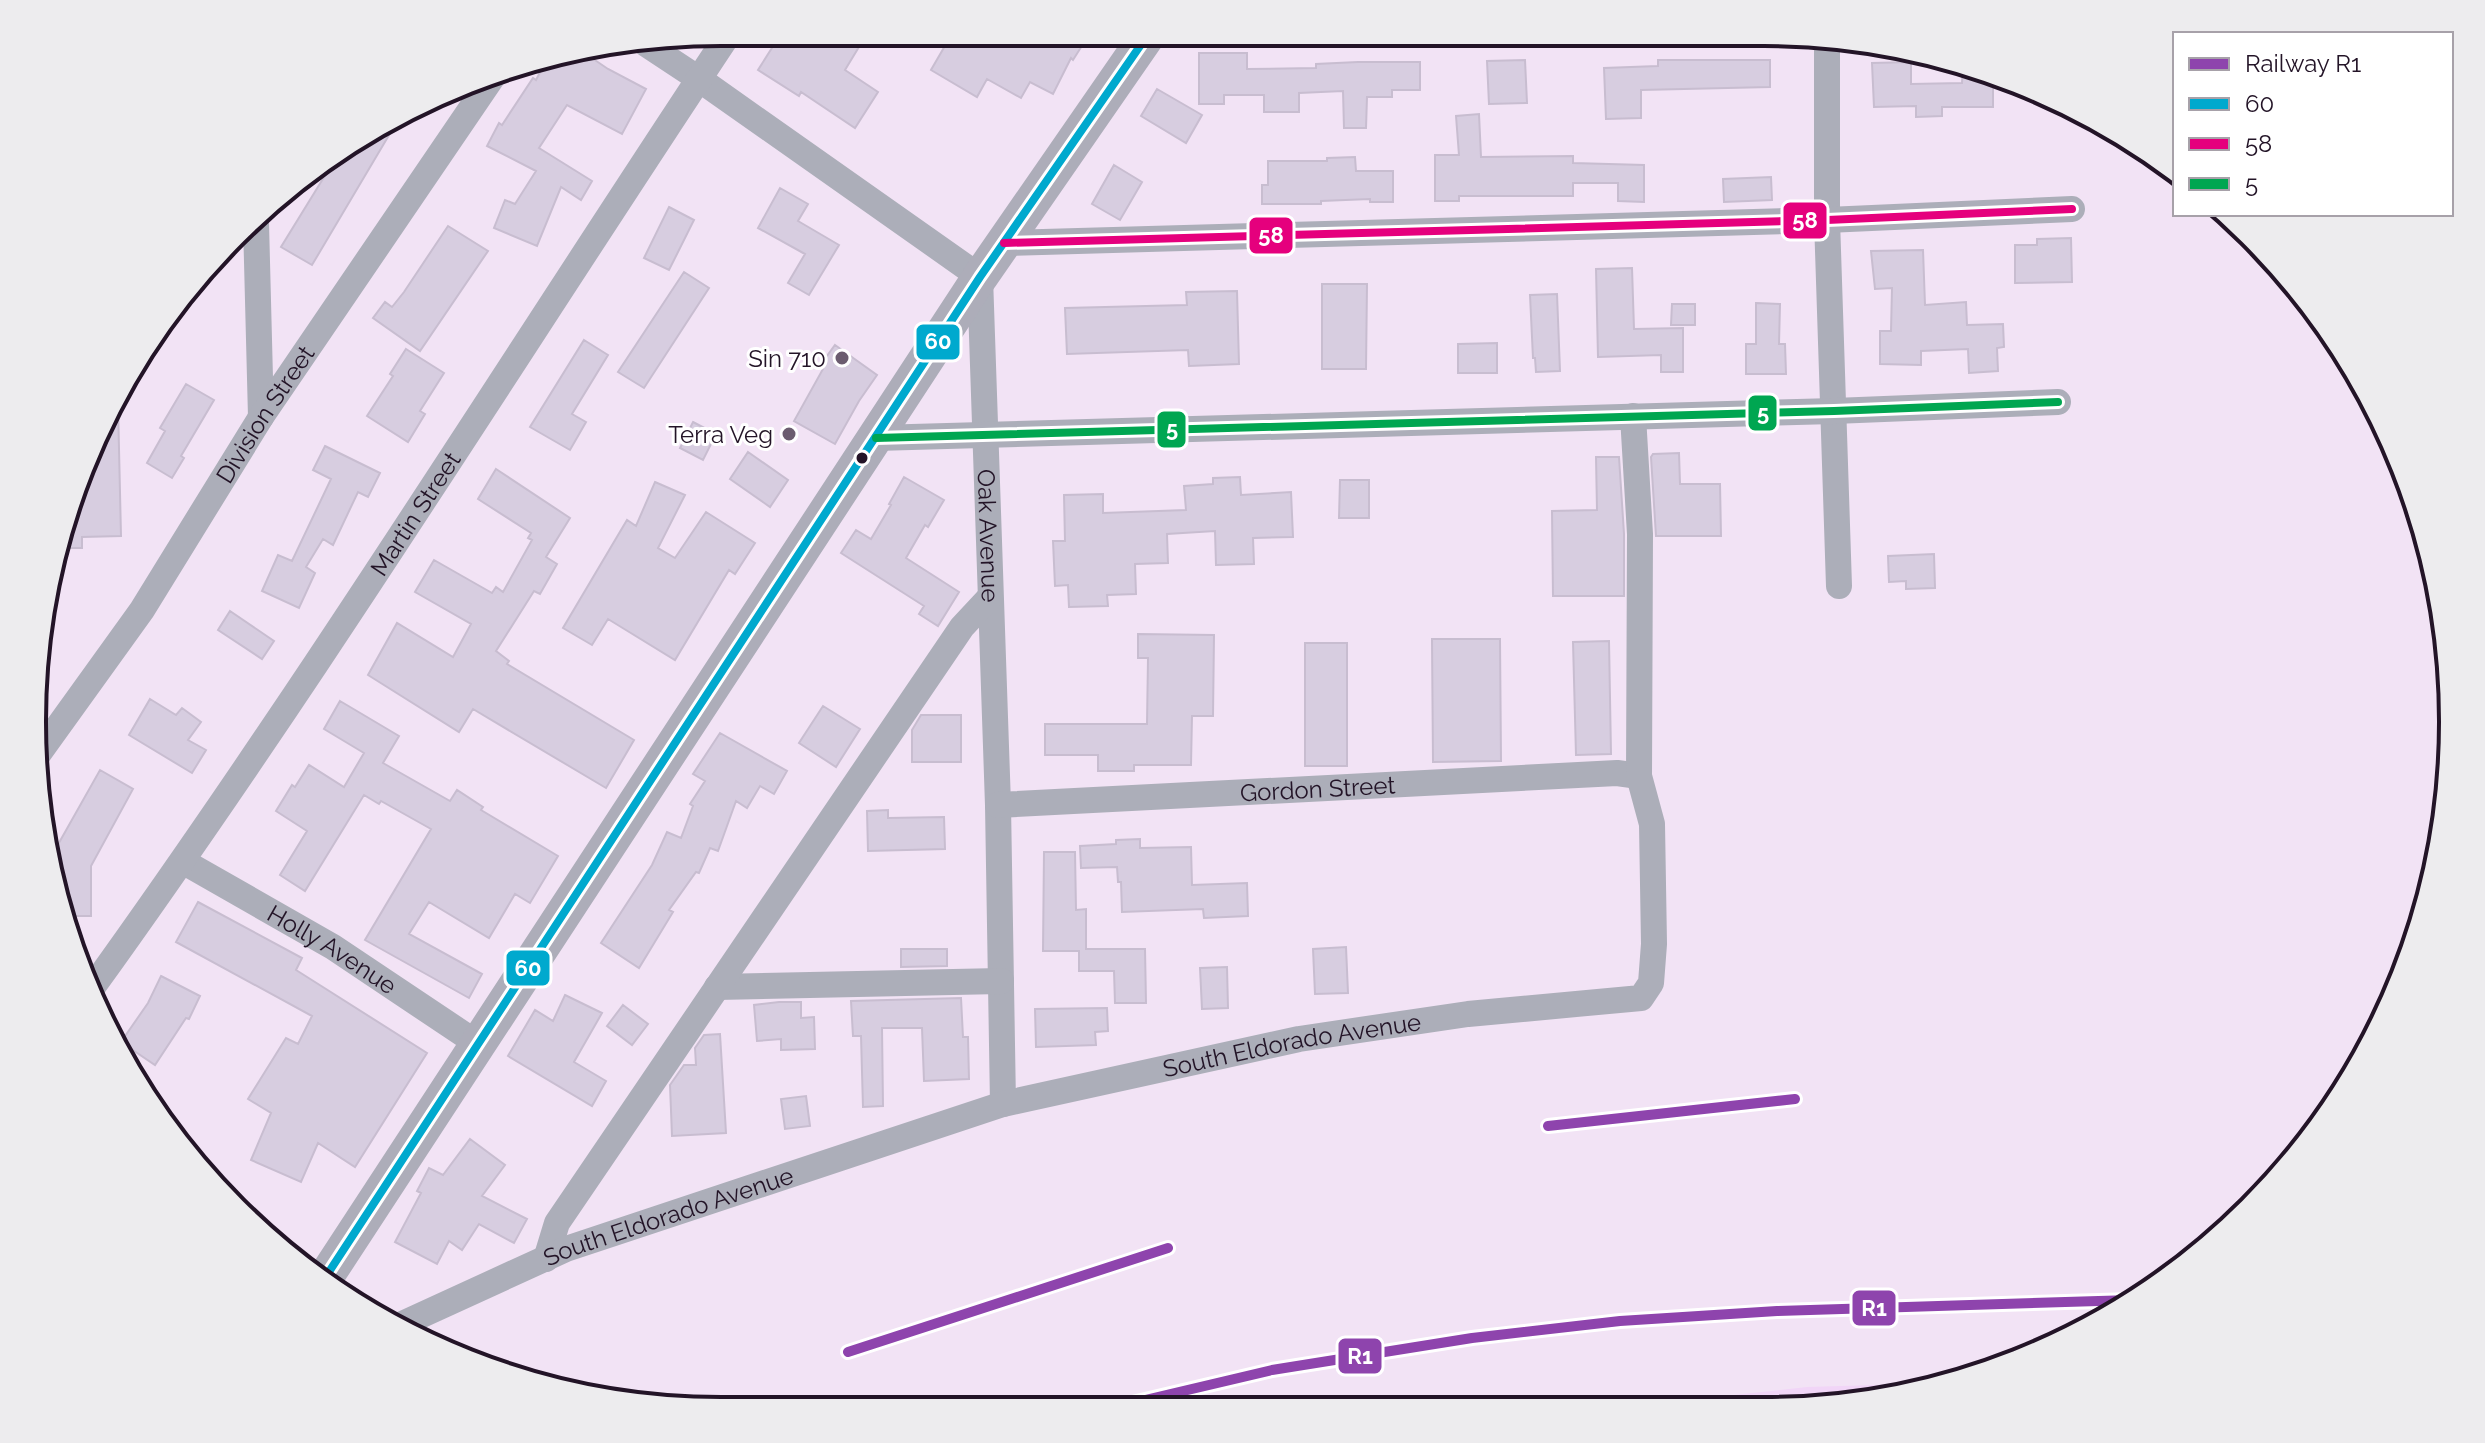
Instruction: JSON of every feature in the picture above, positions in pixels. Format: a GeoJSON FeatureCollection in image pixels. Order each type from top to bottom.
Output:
{"type":"FeatureCollection","features":[{"type":"Feature","properties":{"kind":"street","name":"Martin Street"},"geometry":{"type":"LineString","coordinates":[[97,981],[184,862],[322,656],[721,46]]}},
{"type":"Feature","properties":{"kind":"street"},"geometry":{"type":"LineString","coordinates":[[329,1271],[980,277],[1140,46]]}},
{"type":"Feature","properties":{"kind":"street"},"geometry":{"type":"LineString","coordinates":[[1827,49],[1827,220],[1839,586]]}},
{"type":"Feature","properties":{"kind":"street"},"geometry":{"type":"LineString","coordinates":[[654,50],[980,277]]}},
{"type":"Feature","properties":{"kind":"street","name":"Division Street"},"geometry":{"type":"LineString","coordinates":[[46,743],[142,610],[261,417],[484,89]]}},
{"type":"Feature","properties":{"kind":"street"},"geometry":{"type":"LineString","coordinates":[[1004,243],[1827,220],[2072,209]]}},
{"type":"Feature","properties":{"kind":"street"},"geometry":{"type":"LineString","coordinates":[[256,233],[261,417]]}},
{"type":"Feature","properties":{"kind":"street","name":"Oak Avenue"},"geometry":{"type":"LineString","coordinates":[[980,277],[998,805],[1003,1104]]}},
{"type":"Feature","properties":{"kind":"street"},"geometry":{"type":"LineString","coordinates":[[876,438],[2058,402]]}},
{"type":"Feature","properties":{"kind":"street","name":"South Eldorado Avenue"},"geometry":{"type":"LineString","coordinates":[[410,1320],[566,1249],[1003,1104],[1299,1039],[1468,1014],[1641,998],[1651,983],[1654,944],[1652,824],[1639,776],[1640,534],[1633,416]]}},
{"type":"Feature","properties":{"kind":"street"},"geometry":{"type":"LineString","coordinates":[[546,1259],[557,1223],[962,627],[990,597]]}},
{"type":"Feature","properties":{"kind":"street","name":"Gordon Street"},"geometry":{"type":"LineString","coordinates":[[998,805],[1617,773],[1639,776]]}},
{"type":"Feature","properties":{"kind":"street","name":"Holly Avenue"},"geometry":{"type":"LineString","coordinates":[[184,862],[333,947],[478,1044]]}},
{"type":"Feature","properties":{"kind":"street"},"geometry":{"type":"LineString","coordinates":[[717,987],[1001,981]]}},
{"type":"Feature","properties":{"kind":"shaded area"},"geometry":{"type":"Polygon","coordinates":[[[1892,1385],[1808,1396],[1715,1397],[1807,1387],[1892,1385]]]}},
{"type":"Feature","properties":{"kind":"building"},"geometry":{"type":"Polygon","coordinates":[[[773,46],[860,46],[845,70],[878,92],[855,128],[801,92],[799,96],[758,70],[773,46]]]}},
{"type":"Feature","properties":{"kind":"building"},"geometry":{"type":"Polygon","coordinates":[[[945,46],[1082,46],[1073,60],[1071,58],[1053,94],[1030,82],[1021,98],[987,79],[977,97],[931,70],[945,46]]]}},
{"type":"Feature","properties":{"kind":"building"},"geometry":{"type":"Polygon","coordinates":[[[1199,53],[1247,53],[1247,69],[1316,68],[1316,64],[1358,62],[1420,62],[1420,90],[1392,90],[1392,97],[1367,97],[1366,128],[1344,128],[1343,91],[1299,93],[1299,112],[1264,112],[1264,95],[1224,95],[1224,104],[1199,104],[1199,53]]]}},
{"type":"Feature","properties":{"kind":"building"},"geometry":{"type":"Polygon","coordinates":[[[593,59],[646,89],[622,134],[567,105],[539,148],[592,181],[581,200],[561,187],[537,246],[494,228],[505,200],[515,204],[536,171],[487,146],[499,123],[502,125],[533,78],[536,80],[541,71],[593,59]]]}},
{"type":"Feature","properties":{"kind":"building"},"geometry":{"type":"Polygon","coordinates":[[[1525,60],[1527,103],[1489,104],[1487,61],[1525,60]]]}},
{"type":"Feature","properties":{"kind":"building"},"geometry":{"type":"Polygon","coordinates":[[[1658,60],[1770,60],[1770,87],[1641,90],[1641,118],[1606,119],[1604,68],[1658,66],[1658,60]]]}},
{"type":"Feature","properties":{"kind":"building"},"geometry":{"type":"Polygon","coordinates":[[[1872,63],[1911,63],[1911,84],[1962,83],[1962,76],[1981,82],[1993,86],[1993,107],[1942,107],[1942,116],[1916,117],[1916,106],[1874,107],[1872,63]]]}},
{"type":"Feature","properties":{"kind":"building"},"geometry":{"type":"Polygon","coordinates":[[[1157,89],[1202,115],[1186,143],[1141,116],[1157,89]]]}},
{"type":"Feature","properties":{"kind":"building"},"geometry":{"type":"Polygon","coordinates":[[[1479,114],[1481,157],[1573,156],[1573,163],[1644,165],[1644,202],[1618,201],[1618,183],[1573,183],[1573,196],[1459,196],[1459,201],[1435,201],[1435,155],[1459,155],[1456,116],[1479,114]]]}},
{"type":"Feature","properties":{"kind":"building"},"geometry":{"type":"Polygon","coordinates":[[[390,133],[312,265],[281,247],[325,175],[390,133]]]}},
{"type":"Feature","properties":{"kind":"building"},"geometry":{"type":"Polygon","coordinates":[[[1355,157],[1356,171],[1393,171],[1393,202],[1370,202],[1370,199],[1321,201],[1321,204],[1262,204],[1262,185],[1268,185],[1268,161],[1327,161],[1327,158],[1355,157]]]}},
{"type":"Feature","properties":{"kind":"building"},"geometry":{"type":"Polygon","coordinates":[[[1114,165],[1142,182],[1120,220],[1092,204],[1114,165]]]}},
{"type":"Feature","properties":{"kind":"building"},"geometry":{"type":"Polygon","coordinates":[[[1771,177],[1772,200],[1724,202],[1723,179],[1771,177]]]}},
{"type":"Feature","properties":{"kind":"building"},"geometry":{"type":"Polygon","coordinates":[[[780,188],[808,204],[798,221],[839,245],[809,295],[788,283],[805,254],[758,228],[780,188]]]}},
{"type":"Feature","properties":{"kind":"building"},"geometry":{"type":"Polygon","coordinates":[[[669,207],[694,220],[669,270],[644,258],[669,207]]]}},
{"type":"Feature","properties":{"kind":"building"},"geometry":{"type":"Polygon","coordinates":[[[448,226],[488,251],[420,351],[373,318],[385,302],[392,307],[448,226]]]}},
{"type":"Feature","properties":{"kind":"building"},"geometry":{"type":"Polygon","coordinates":[[[2071,238],[2072,282],[2015,283],[2015,245],[2037,245],[2037,239],[2071,238]]]}},
{"type":"Feature","properties":{"kind":"building"},"geometry":{"type":"Polygon","coordinates":[[[1923,250],[1925,305],[1966,302],[1967,325],[2003,324],[2004,347],[1997,348],[1998,371],[1969,373],[1968,349],[1921,351],[1921,365],[1880,364],[1880,331],[1891,331],[1892,288],[1875,289],[1871,251],[1923,250]]]}},
{"type":"Feature","properties":{"kind":"building"},"geometry":{"type":"Polygon","coordinates":[[[1632,268],[1634,329],[1683,328],[1683,372],[1661,372],[1661,355],[1598,357],[1596,269],[1632,268]]]}},
{"type":"Feature","properties":{"kind":"building"},"geometry":{"type":"Polygon","coordinates":[[[684,272],[709,288],[644,388],[618,372],[684,272]]]}},
{"type":"Feature","properties":{"kind":"building"},"geometry":{"type":"Polygon","coordinates":[[[1322,284],[1367,284],[1366,369],[1322,369],[1322,284]]]}},
{"type":"Feature","properties":{"kind":"building"},"geometry":{"type":"Polygon","coordinates":[[[1237,291],[1239,364],[1189,366],[1188,350],[1067,354],[1065,308],[1187,305],[1186,292],[1237,291]]]}},
{"type":"Feature","properties":{"kind":"building"},"geometry":{"type":"Polygon","coordinates":[[[1557,294],[1560,371],[1536,372],[1530,295],[1557,294]]]}},
{"type":"Feature","properties":{"kind":"building"},"geometry":{"type":"Polygon","coordinates":[[[1756,303],[1780,304],[1779,344],[1785,344],[1786,374],[1746,374],[1746,344],[1756,344],[1756,303]]]}},
{"type":"Feature","properties":{"kind":"building"},"geometry":{"type":"Polygon","coordinates":[[[1672,304],[1695,304],[1695,325],[1671,325],[1672,304]]]}},
{"type":"Feature","properties":{"kind":"building"},"geometry":{"type":"Polygon","coordinates":[[[584,340],[608,355],[572,414],[586,422],[570,450],[530,427],[584,340]]]}},
{"type":"Feature","properties":{"kind":"building"},"geometry":{"type":"Polygon","coordinates":[[[1497,343],[1497,373],[1458,373],[1458,344],[1497,343]]]}},
{"type":"Feature","properties":{"kind":"building"},"geometry":{"type":"Polygon","coordinates":[[[835,345],[877,375],[835,444],[794,421],[823,369],[819,367],[835,345]]]}},
{"type":"Feature","properties":{"kind":"building"},"geometry":{"type":"Polygon","coordinates":[[[406,349],[444,373],[420,411],[425,414],[408,442],[367,416],[406,349]]]}},
{"type":"Feature","properties":{"kind":"building"},"geometry":{"type":"Polygon","coordinates":[[[186,384],[214,400],[181,456],[184,458],[172,478],[147,463],[165,431],[160,428],[186,384]]]}},
{"type":"Feature","properties":{"kind":"building"},"geometry":{"type":"Polygon","coordinates":[[[118,418],[121,536],[82,537],[82,548],[69,548],[97,463],[118,418]]]}},
{"type":"Feature","properties":{"kind":"building"},"geometry":{"type":"Polygon","coordinates":[[[693,422],[716,434],[703,460],[680,448],[693,422]]]}},
{"type":"Feature","properties":{"kind":"building"},"geometry":{"type":"Polygon","coordinates":[[[325,446],[380,473],[368,497],[358,492],[333,545],[323,539],[306,567],[315,573],[299,608],[262,591],[278,555],[292,561],[331,479],[313,470],[325,446]]]}},
{"type":"Feature","properties":{"kind":"building"},"geometry":{"type":"Polygon","coordinates":[[[748,452],[788,480],[770,507],[730,479],[748,452]]]}},
{"type":"Feature","properties":{"kind":"building"},"geometry":{"type":"Polygon","coordinates":[[[1679,453],[1680,484],[1720,484],[1721,536],[1656,536],[1651,457],[1653,454],[1679,453]]]}},
{"type":"Feature","properties":{"kind":"building"},"geometry":{"type":"Polygon","coordinates":[[[1596,457],[1619,457],[1624,596],[1553,596],[1552,511],[1597,510],[1596,457]]]}},
{"type":"Feature","properties":{"kind":"building"},"geometry":{"type":"Polygon","coordinates":[[[496,469],[570,518],[546,557],[557,564],[540,594],[534,591],[496,651],[509,661],[507,664],[634,740],[606,788],[473,709],[459,732],[368,675],[397,623],[453,657],[471,624],[415,592],[434,560],[492,593],[496,587],[503,592],[532,540],[528,538],[531,533],[478,499],[496,469]]]}},
{"type":"Feature","properties":{"kind":"building"},"geometry":{"type":"Polygon","coordinates":[[[904,477],[944,500],[906,558],[959,592],[938,626],[919,614],[924,606],[841,553],[856,530],[871,539],[904,477]]]}},
{"type":"Feature","properties":{"kind":"building"},"geometry":{"type":"Polygon","coordinates":[[[1240,477],[1241,495],[1291,492],[1293,537],[1253,538],[1254,564],[1216,565],[1215,531],[1167,534],[1168,563],[1135,564],[1136,594],[1107,595],[1108,606],[1069,607],[1068,585],[1055,586],[1053,541],[1065,541],[1064,495],[1103,494],[1103,513],[1186,510],[1184,486],[1213,484],[1213,478],[1240,477]]]}},
{"type":"Feature","properties":{"kind":"building"},"geometry":{"type":"Polygon","coordinates":[[[1340,480],[1369,480],[1369,518],[1339,518],[1340,480]]]}},
{"type":"Feature","properties":{"kind":"building"},"geometry":{"type":"Polygon","coordinates":[[[655,482],[685,495],[658,548],[675,558],[706,512],[755,543],[735,574],[729,570],[675,660],[608,619],[592,645],[563,628],[627,520],[636,526],[655,482]]]}},
{"type":"Feature","properties":{"kind":"building"},"geometry":{"type":"Polygon","coordinates":[[[1934,554],[1935,588],[1906,589],[1906,581],[1889,582],[1888,556],[1934,554]]]}},
{"type":"Feature","properties":{"kind":"building"},"geometry":{"type":"Polygon","coordinates":[[[230,611],[274,641],[262,659],[218,630],[230,611]]]}},
{"type":"Feature","properties":{"kind":"building"},"geometry":{"type":"Polygon","coordinates":[[[1138,634],[1214,635],[1213,716],[1192,716],[1191,765],[1134,765],[1134,771],[1098,771],[1098,755],[1045,755],[1045,724],[1147,724],[1148,658],[1138,658],[1138,634]]]}},
{"type":"Feature","properties":{"kind":"building"},"geometry":{"type":"Polygon","coordinates":[[[1432,639],[1500,639],[1501,761],[1433,762],[1432,639]]]}},
{"type":"Feature","properties":{"kind":"building"},"geometry":{"type":"Polygon","coordinates":[[[1609,641],[1611,754],[1576,755],[1573,642],[1609,641]]]}},
{"type":"Feature","properties":{"kind":"building"},"geometry":{"type":"Polygon","coordinates":[[[1305,643],[1347,643],[1347,766],[1305,766],[1305,643]]]}},
{"type":"Feature","properties":{"kind":"building"},"geometry":{"type":"Polygon","coordinates":[[[150,699],[176,715],[182,708],[201,722],[188,740],[206,750],[192,773],[129,735],[150,699]]]}},
{"type":"Feature","properties":{"kind":"building"},"geometry":{"type":"Polygon","coordinates":[[[340,701],[399,736],[383,763],[450,801],[457,790],[483,807],[481,810],[558,856],[530,903],[515,894],[489,938],[429,902],[409,934],[482,974],[469,998],[365,940],[431,829],[364,795],[305,891],[280,875],[307,831],[276,811],[292,785],[295,787],[309,765],[344,787],[364,753],[324,729],[340,701]]]}},
{"type":"Feature","properties":{"kind":"building"},"geometry":{"type":"Polygon","coordinates":[[[823,706],[860,729],[836,767],[799,743],[823,706]]]}},
{"type":"Feature","properties":{"kind":"building"},"geometry":{"type":"Polygon","coordinates":[[[921,715],[961,715],[961,762],[912,762],[912,730],[921,715]]]}},
{"type":"Feature","properties":{"kind":"building"},"geometry":{"type":"Polygon","coordinates":[[[720,733],[787,771],[774,794],[760,786],[747,808],[736,801],[718,851],[710,848],[699,873],[696,872],[669,910],[673,912],[639,968],[601,943],[652,865],[667,832],[681,838],[693,806],[690,804],[705,781],[693,774],[720,733]]]}},
{"type":"Feature","properties":{"kind":"building"},"geometry":{"type":"Polygon","coordinates":[[[100,770],[133,789],[91,866],[91,916],[75,916],[58,845],[100,770]]]}},
{"type":"Feature","properties":{"kind":"building"},"geometry":{"type":"Polygon","coordinates":[[[888,810],[888,818],[944,817],[945,849],[868,851],[867,811],[888,810]]]}},
{"type":"Feature","properties":{"kind":"building"},"geometry":{"type":"Polygon","coordinates":[[[1140,839],[1140,848],[1191,847],[1192,885],[1247,883],[1248,916],[1204,918],[1203,909],[1122,912],[1117,867],[1081,868],[1080,846],[1140,839]]]}},
{"type":"Feature","properties":{"kind":"building"},"geometry":{"type":"Polygon","coordinates":[[[1044,852],[1075,852],[1076,910],[1086,909],[1086,949],[1145,949],[1146,1003],[1115,1003],[1114,971],[1079,971],[1079,951],[1043,951],[1044,852]]]}},
{"type":"Feature","properties":{"kind":"building"},"geometry":{"type":"Polygon","coordinates":[[[198,902],[302,958],[296,970],[427,1053],[355,1167],[318,1143],[301,1182],[251,1160],[271,1113],[248,1099],[286,1038],[298,1044],[312,1016],[176,942],[198,902]]]}},
{"type":"Feature","properties":{"kind":"building"},"geometry":{"type":"Polygon","coordinates":[[[1346,947],[1348,993],[1315,994],[1313,949],[1346,947]]]}},
{"type":"Feature","properties":{"kind":"building"},"geometry":{"type":"Polygon","coordinates":[[[901,949],[947,949],[947,966],[901,967],[901,949]]]}},
{"type":"Feature","properties":{"kind":"building"},"geometry":{"type":"Polygon","coordinates":[[[1227,967],[1228,1008],[1202,1009],[1200,968],[1227,967]]]}},
{"type":"Feature","properties":{"kind":"building"},"geometry":{"type":"Polygon","coordinates":[[[161,976],[200,996],[189,1019],[186,1018],[155,1065],[131,1049],[125,1037],[148,1003],[161,976]]]}},
{"type":"Feature","properties":{"kind":"building"},"geometry":{"type":"Polygon","coordinates":[[[565,995],[602,1013],[574,1062],[606,1081],[592,1106],[508,1056],[535,1010],[553,1021],[565,995]]]}},
{"type":"Feature","properties":{"kind":"building"},"geometry":{"type":"Polygon","coordinates":[[[961,998],[963,1037],[968,1037],[969,1079],[924,1081],[922,1028],[882,1028],[883,1106],[863,1107],[861,1036],[853,1036],[851,1001],[961,998]]]}},
{"type":"Feature","properties":{"kind":"building"},"geometry":{"type":"Polygon","coordinates":[[[801,1002],[801,1018],[814,1017],[815,1049],[781,1050],[781,1039],[757,1041],[754,1005],[801,1002]]]}},
{"type":"Feature","properties":{"kind":"building"},"geometry":{"type":"Polygon","coordinates":[[[623,1005],[648,1024],[632,1045],[607,1026],[623,1005]]]}},
{"type":"Feature","properties":{"kind":"building"},"geometry":{"type":"Polygon","coordinates":[[[1107,1008],[1108,1031],[1095,1032],[1096,1045],[1036,1047],[1035,1009],[1107,1008]]]}},
{"type":"Feature","properties":{"kind":"building"},"geometry":{"type":"Polygon","coordinates":[[[720,1034],[726,1133],[672,1136],[670,1085],[684,1065],[696,1065],[695,1048],[704,1035],[720,1034]]]}},
{"type":"Feature","properties":{"kind":"building"},"geometry":{"type":"Polygon","coordinates":[[[806,1096],[810,1126],[785,1129],[781,1099],[806,1096]]]}},
{"type":"Feature","properties":{"kind":"building"},"geometry":{"type":"Polygon","coordinates":[[[470,1139],[505,1165],[482,1196],[527,1219],[514,1243],[479,1224],[462,1250],[449,1241],[437,1264],[395,1242],[421,1193],[417,1191],[429,1168],[443,1175],[470,1139]]]}},
{"type":"Feature","properties":{"kind":"railway"},"geometry":{"type":"LineString","coordinates":[[1548,1126],[1795,1099]]}},
{"type":"Feature","properties":{"kind":"railway"},"geometry":{"type":"LineString","coordinates":[[848,1352],[1168,1248]]}},
{"type":"Feature","properties":{"kind":"railway"},"geometry":{"type":"LineString","coordinates":[[1158,1397],[1272,1370],[1472,1338],[1620,1321],[1777,1311],[2111,1301]]}},
{"type":"Feature","properties":{"kind":"rail line","name":"R1"},"geometry":{"type":"LineString","coordinates":[[1548,1126],[1795,1099]]}},
{"type":"Feature","properties":{"kind":"rail line","name":"R1"},"geometry":{"type":"LineString","coordinates":[[848,1352],[1168,1248]]}},
{"type":"Feature","properties":{"kind":"rail line","name":"R1"},"geometry":{"type":"LineString","coordinates":[[1158,1397],[1272,1370],[1472,1338],[1620,1321],[1777,1311],[2111,1301]]}},
{"type":"Feature","properties":{"kind":"transit line","name":"60"},"geometry":{"type":"LineString","coordinates":[[329,1271],[980,277],[1140,46]]}},
{"type":"Feature","properties":{"kind":"transit line","name":"58"},"geometry":{"type":"LineString","coordinates":[[1004,243],[1827,220],[2072,209]]}},
{"type":"Feature","properties":{"kind":"transit line","name":"5"},"geometry":{"type":"LineString","coordinates":[[876,438],[2058,402]]}},
{"type":"Feature","properties":{"kind":"place","name":"Sin 710"},"geometry":{"type":"Point","coordinates":[842,358]}},
{"type":"Feature","properties":{"kind":"place","name":"Terra Veg"},"geometry":{"type":"Point","coordinates":[789,434]}}]}
